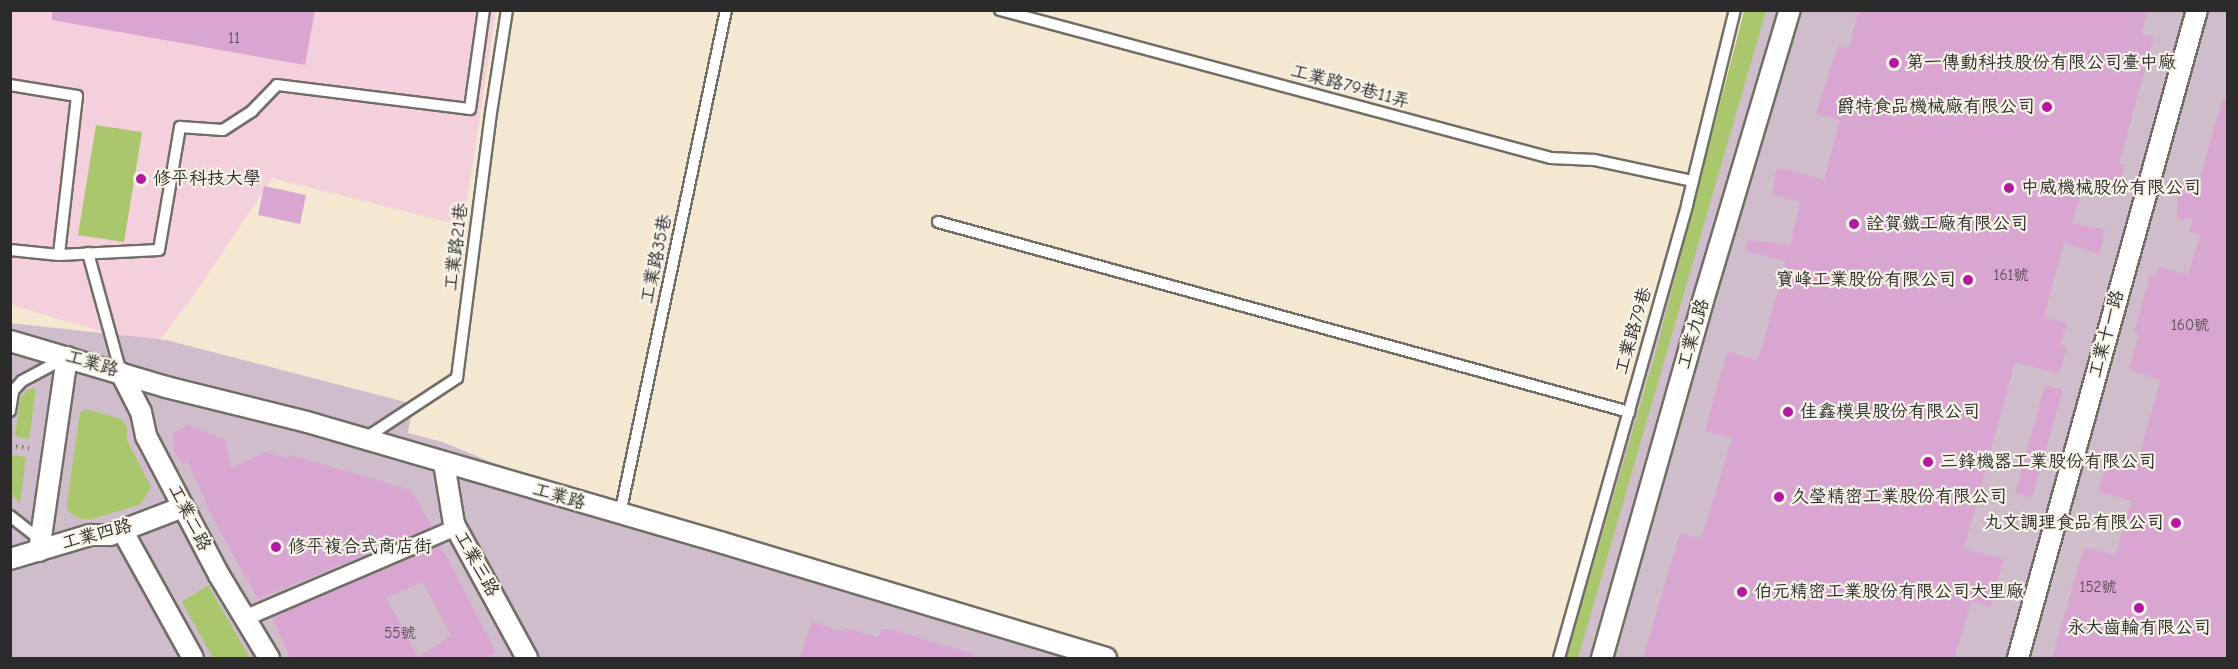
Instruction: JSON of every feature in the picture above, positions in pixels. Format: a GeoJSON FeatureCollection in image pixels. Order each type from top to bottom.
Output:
{"type":"FeatureCollection","features":[{"type":"Feature","properties":{"kind":"street","name":"工業九路"},"geometry":{"type":"LineString","coordinates":[[1602,658],[1703,301],[1790,10]]}},
{"type":"Feature","properties":{"kind":"street","name":"工業十一路"},"geometry":{"type":"LineString","coordinates":[[2018,658],[2197,10]]}},
{"type":"Feature","properties":{"kind":"street","name":"工業路"},"geometry":{"type":"LineString","coordinates":[[10,341],[364,439],[792,563],[1061,652],[1106,658]]}},
{"type":"Feature","properties":{"kind":"street"},"geometry":{"type":"LineString","coordinates":[[40,545],[67,357]]}},
{"type":"Feature","properties":{"kind":"street","name":"工業二路"},"geometry":{"type":"LineString","coordinates":[[121,373],[141,412],[146,436],[219,575],[269,658]]}},
{"type":"Feature","properties":{"kind":"street","name":"工業三路"},"geometry":{"type":"LineString","coordinates":[[444,463],[451,513],[456,527],[527,658]]}},
{"type":"Feature","properties":{"kind":"street","name":"工業四路"},"geometry":{"type":"LineString","coordinates":[[10,560],[40,545],[90,535],[110,535],[183,507]]}},
{"type":"Feature","properties":{"kind":"street"},"geometry":{"type":"LineString","coordinates":[[246,617],[456,527]]}},
{"type":"Feature","properties":{"kind":"street"},"geometry":{"type":"LineString","coordinates":[[122,530],[193,658]]}},
{"type":"Feature","properties":{"kind":"lane"},"geometry":{"type":"LineString","coordinates":[[470,109],[484,10]]}},
{"type":"Feature","properties":{"kind":"lane","name":"工業路21巷"},"geometry":{"type":"LineString","coordinates":[[364,439],[457,378],[491,113],[507,10]]}},
{"type":"Feature","properties":{"kind":"lane","name":"工業路35巷"},"geometry":{"type":"LineString","coordinates":[[620,514],[726,10]]}},
{"type":"Feature","properties":{"kind":"lane","name":"工業路79巷11弄"},"geometry":{"type":"LineString","coordinates":[[1000,10],[1551,158],[1594,159],[1693,181]]}},
{"type":"Feature","properties":{"kind":"lane","name":"工業路79巷"},"geometry":{"type":"LineString","coordinates":[[1558,658],[1693,181],[1735,10]]}},
{"type":"Feature","properties":{"kind":"lane"},"geometry":{"type":"LineString","coordinates":[[10,85],[77,96],[59,255]]}},
{"type":"Feature","properties":{"kind":"lane"},"geometry":{"type":"LineString","coordinates":[[10,250],[59,255],[159,250],[180,127],[223,130],[252,111],[277,85],[491,113]]}},
{"type":"Feature","properties":{"kind":"lane"},"geometry":{"type":"LineString","coordinates":[[938,222],[1629,412]]}},
{"type":"Feature","properties":{"kind":"lane"},"geometry":{"type":"LineString","coordinates":[[88,253],[121,373]]}},
{"type":"Feature","properties":{"kind":"lane"},"geometry":{"type":"LineString","coordinates":[[10,411],[13,391],[22,381],[67,357]]}},
{"type":"Feature","properties":{"kind":"lane"},"geometry":{"type":"LineString","coordinates":[[10,516],[40,545]]}},
{"type":"Feature","properties":{"kind":"path"},"geometry":{"type":"LineString","coordinates":[[10,446],[27,448]]}},
{"type":"Feature","properties":{"kind":"shaded area","name":"修平科技大學"},"geometry":{"type":"Polygon","coordinates":[[[10,11],[496,11],[463,226],[272,178],[196,292],[155,347],[11,305],[10,11]]]}},
{"type":"Feature","properties":{"kind":"shaded area"},"geometry":{"type":"Polygon","coordinates":[[[1746,11],[2227,11],[2227,658],[1566,658],[1746,11]]]}},
{"type":"Feature","properties":{"kind":"shaded area"},"geometry":{"type":"Polygon","coordinates":[[[10,323],[166,340],[413,404],[408,433],[443,442],[620,516],[1124,658],[11,658],[10,323]]]}},
{"type":"Feature","properties":{"kind":"green space"},"geometry":{"type":"Polygon","coordinates":[[[1744,11],[1766,11],[1578,658],[1566,658],[1656,351],[1744,11]]]}},
{"type":"Feature","properties":{"kind":"green space"},"geometry":{"type":"Polygon","coordinates":[[[96,125],[142,132],[124,242],[78,235],[96,125]]]}},
{"type":"Feature","properties":{"kind":"green space"},"geometry":{"type":"Polygon","coordinates":[[[36,388],[29,439],[15,436],[20,399],[27,390],[36,388]]]}},
{"type":"Feature","properties":{"kind":"green space"},"geometry":{"type":"Polygon","coordinates":[[[87,409],[121,419],[127,426],[127,440],[151,487],[141,504],[89,520],[78,518],[68,511],[67,503],[79,418],[81,412],[87,409]]]}},
{"type":"Feature","properties":{"kind":"green space"},"geometry":{"type":"Polygon","coordinates":[[[12,455],[26,457],[20,504],[11,493],[12,455]]]}},
{"type":"Feature","properties":{"kind":"green space"},"geometry":{"type":"Polygon","coordinates":[[[208,585],[250,658],[213,658],[182,602],[208,585]]]}},
{"type":"Feature","properties":{"kind":"building"},"geometry":{"type":"Polygon","coordinates":[[[52,10],[315,10],[305,65],[52,20],[52,10]]]}},
{"type":"Feature","properties":{"kind":"building"},"geometry":{"type":"Polygon","coordinates":[[[1859,10],[2148,10],[2141,34],[2154,37],[2119,164],[2125,165],[2117,193],[2084,183],[2072,223],[2105,230],[2100,254],[2064,243],[2044,317],[2067,323],[2060,345],[2067,347],[2059,374],[2015,362],[1964,549],[2004,559],[1991,607],[1971,602],[1955,658],[1643,658],[1680,533],[1701,539],[1732,438],[1705,431],[1727,351],[1758,361],[1786,261],[1745,251],[1747,240],[1790,245],[1800,202],[1772,195],[1776,169],[1785,169],[1824,180],[1840,120],[1816,114],[1838,45],[1848,49],[1859,10]]]}},
{"type":"Feature","properties":{"kind":"building"},"geometry":{"type":"Polygon","coordinates":[[[2222,100],[2228,101],[2228,658],[2052,658],[2084,547],[2115,555],[2132,501],[2098,492],[2108,456],[2137,464],[2160,380],[2129,370],[2139,334],[2134,333],[2150,275],[2155,277],[2159,267],[2188,275],[2200,234],[2189,232],[2193,218],[2177,220],[2178,181],[2198,185],[2222,100]]]}},
{"type":"Feature","properties":{"kind":"building"},"geometry":{"type":"Polygon","coordinates":[[[264,186],[306,195],[300,224],[258,215],[264,186]]]}},
{"type":"Feature","properties":{"kind":"building"},"geometry":{"type":"Polygon","coordinates":[[[2045,385],[2063,390],[2032,498],[2015,493],[2045,385]]]}},
{"type":"Feature","properties":{"kind":"building"},"geometry":{"type":"Polygon","coordinates":[[[188,425],[226,440],[231,468],[265,452],[287,458],[291,455],[411,490],[432,527],[258,599],[212,517],[188,462],[183,464],[174,452],[173,433],[188,425]]]}},
{"type":"Feature","properties":{"kind":"building"},"geometry":{"type":"Polygon","coordinates":[[[440,544],[496,652],[486,658],[290,658],[272,617],[440,544]],[[423,582],[386,598],[418,657],[451,636],[423,582]]]}},
{"type":"Feature","properties":{"kind":"building"},"geometry":{"type":"Polygon","coordinates":[[[812,621],[840,631],[847,628],[879,638],[881,629],[890,629],[973,654],[972,658],[800,658],[812,621]]]}},
{"type":"Feature","properties":{"kind":"place","name":"第一傳動科技股份有限公司臺中廠"},"geometry":{"type":"Point","coordinates":[1894,63]}},
{"type":"Feature","properties":{"kind":"place","name":"爵特食品機械廠有限公司"},"geometry":{"type":"Point","coordinates":[2047,107]}},
{"type":"Feature","properties":{"kind":"place","name":"修平科技大學"},"geometry":{"type":"Point","coordinates":[141,179]}},
{"type":"Feature","properties":{"kind":"place","name":"中威機械股份有限公司"},"geometry":{"type":"Point","coordinates":[2009,188]}},
{"type":"Feature","properties":{"kind":"place","name":"詮賀鐵工廠有限公司"},"geometry":{"type":"Point","coordinates":[1854,224]}},
{"type":"Feature","properties":{"kind":"place","name":"寶峰工業股份有限公司"},"geometry":{"type":"Point","coordinates":[1968,280]}},
{"type":"Feature","properties":{"kind":"place","name":"佳鑫模具股份有限公司"},"geometry":{"type":"Point","coordinates":[1788,412]}},
{"type":"Feature","properties":{"kind":"place","name":"三鋒機器工業股份有限公司"},"geometry":{"type":"Point","coordinates":[1928,462]}},
{"type":"Feature","properties":{"kind":"place","name":"久瑩精密工業股份有限公司"},"geometry":{"type":"Point","coordinates":[1779,497]}},
{"type":"Feature","properties":{"kind":"place","name":"丸文調理食品有限公司"},"geometry":{"type":"Point","coordinates":[2176,523]}},
{"type":"Feature","properties":{"kind":"place","name":"修平複合式商店街"},"geometry":{"type":"Point","coordinates":[276,547]}},
{"type":"Feature","properties":{"kind":"place","name":"伯元精密工業股份有限公司大里廠"},"geometry":{"type":"Point","coordinates":[1742,592]}},
{"type":"Feature","properties":{"kind":"place","name":"永大齒輪有限公司"},"geometry":{"type":"Point","coordinates":[2139,608]}}]}
